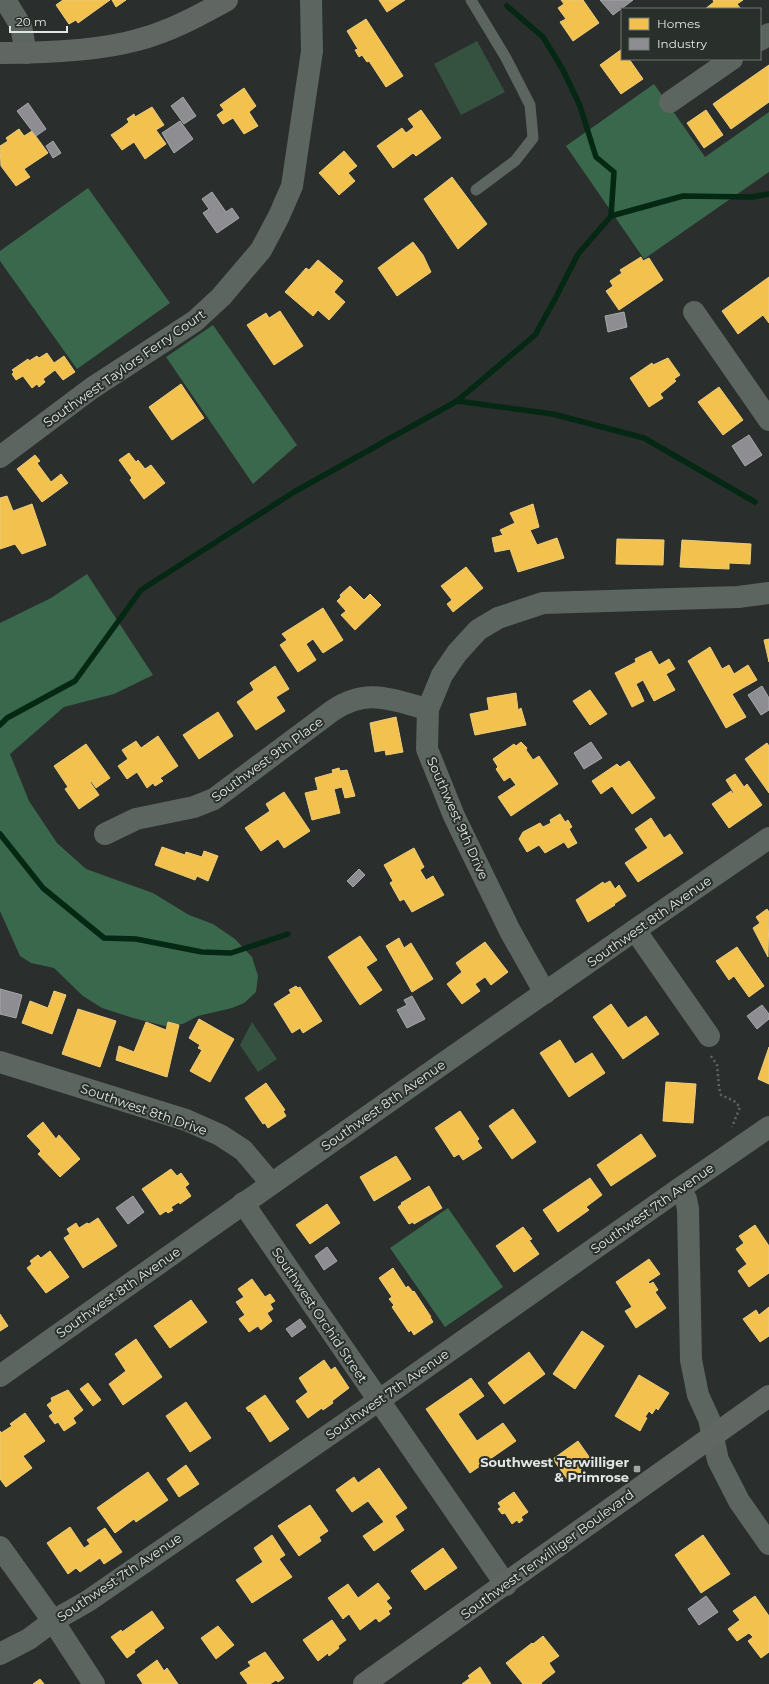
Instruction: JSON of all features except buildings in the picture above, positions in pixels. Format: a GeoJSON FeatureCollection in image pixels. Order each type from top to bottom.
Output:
{"type":"FeatureCollection","features":[{"type":"Feature","properties":{"kind":"main road"},"geometry":{"type":"LineString","coordinates":[[0,53],[26,53],[94,48],[138,40],[184,22],[226,0]]}},
{"type":"Feature","properties":{"kind":"main road","name":"Southwest Terwilliger Boulevard"},"geometry":{"type":"LineString","coordinates":[[364,1684],[769,1396]]}},
{"type":"Feature","properties":{"kind":"street"},"geometry":{"type":"LineString","coordinates":[[5,0],[21,26],[26,53]]}},
{"type":"Feature","properties":{"kind":"street","name":"Southwest Taylors Ferry Court"},"geometry":{"type":"LineString","coordinates":[[0,457],[92,388],[194,321],[221,297],[261,250],[279,216],[292,186],[312,51],[311,0]]}},
{"type":"Feature","properties":{"kind":"street"},"geometry":{"type":"LineString","coordinates":[[670,102],[731,60]]}},
{"type":"Feature","properties":{"kind":"street"},"geometry":{"type":"LineString","coordinates":[[694,312],[769,420]]}},
{"type":"Feature","properties":{"kind":"street","name":"Southwest 9th Drive"},"geometry":{"type":"LineString","coordinates":[[545,993],[510,931],[454,816],[427,749],[428,709],[442,675],[457,653],[478,630],[498,618],[543,603],[738,597],[769,593]]}},
{"type":"Feature","properties":{"kind":"street","name":"Southwest 9th Place"},"geometry":{"type":"LineString","coordinates":[[105,834],[136,820],[203,805],[214,799],[343,703],[368,696],[428,709]]}},
{"type":"Feature","properties":{"kind":"street","name":"Southwest 8th Avenue"},"geometry":{"type":"LineString","coordinates":[[0,1376],[271,1183],[769,838]]}},
{"type":"Feature","properties":{"kind":"street"},"geometry":{"type":"LineString","coordinates":[[635,930],[709,1036]]}},
{"type":"Feature","properties":{"kind":"street","name":"Southwest 8th Drive"},"geometry":{"type":"LineString","coordinates":[[0,1062],[186,1120],[220,1135],[243,1150],[271,1183]]}},
{"type":"Feature","properties":{"kind":"street","name":"Southwest 7th Avenue"},"geometry":{"type":"LineString","coordinates":[[0,1654],[29,1639],[53,1621],[94,1596],[378,1401],[679,1188],[769,1127]]}},
{"type":"Feature","properties":{"kind":"street"},"geometry":{"type":"LineString","coordinates":[[679,1188],[686,1199],[688,1209],[692,1371],[698,1395],[709,1419],[718,1460],[739,1501],[769,1544]]}},
{"type":"Feature","properties":{"kind":"street","name":"Southwest Orchid Street"},"geometry":{"type":"LineString","coordinates":[[243,1203],[378,1401],[506,1584]]}},
{"type":"Feature","properties":{"kind":"street"},"geometry":{"type":"LineString","coordinates":[[0,1547],[53,1621],[94,1684]]}},
{"type":"Feature","properties":{"kind":"lane"},"geometry":{"type":"LineString","coordinates":[[471,0],[506,58],[530,105],[533,138],[515,161],[476,190]]}},
{"type":"Feature","properties":{"kind":"path"},"geometry":{"type":"LineString","coordinates":[[709,1036],[709,1050],[717,1065],[720,1091],[722,1095],[738,1104],[740,1111]]}},
{"type":"Feature","properties":{"kind":"green space"},"geometry":{"type":"Polygon","coordinates":[[[477,41],[505,92],[461,115],[434,64],[477,41]]]}},
{"type":"Feature","properties":{"kind":"green space"},"geometry":{"type":"Polygon","coordinates":[[[654,84],[705,157],[769,112],[769,172],[644,259],[566,146],[654,84]]]}},
{"type":"Feature","properties":{"kind":"green space"},"geometry":{"type":"Polygon","coordinates":[[[88,188],[170,303],[77,369],[0,261],[0,251],[88,188]]]}},
{"type":"Feature","properties":{"kind":"green space"},"geometry":{"type":"Polygon","coordinates":[[[213,325],[297,445],[253,484],[166,357],[213,325]]]}},
{"type":"Feature","properties":{"kind":"green space"},"geometry":{"type":"Polygon","coordinates":[[[87,574],[153,675],[114,694],[64,707],[10,754],[29,801],[57,843],[86,869],[153,893],[189,915],[213,924],[235,939],[252,957],[258,976],[256,992],[244,1003],[232,1008],[198,1016],[183,1024],[165,1026],[102,1008],[83,996],[54,968],[31,963],[20,956],[0,911],[0,623],[51,598],[87,574]]]}},
{"type":"Feature","properties":{"kind":"green space"},"geometry":{"type":"Polygon","coordinates":[[[252,1022],[277,1059],[258,1072],[240,1045],[252,1022]]]}},
{"type":"Feature","properties":{"kind":"green space"},"geometry":{"type":"Polygon","coordinates":[[[448,1208],[503,1287],[445,1327],[390,1248],[448,1208]]]}},
{"type":"Feature","properties":{"kind":"waterway"},"geometry":{"type":"LineString","coordinates":[[507,6],[543,37],[563,70],[580,106],[596,157],[614,172],[611,216]]}},
{"type":"Feature","properties":{"kind":"waterway"},"geometry":{"type":"LineString","coordinates":[[0,725],[7,718],[75,681],[141,590],[294,492],[457,401],[535,335],[578,254],[611,216],[683,196],[752,197],[769,194]]}},
{"type":"Feature","properties":{"kind":"waterway"},"geometry":{"type":"LineString","coordinates":[[457,401],[553,414],[644,438],[755,502]]}},
{"type":"Feature","properties":{"kind":"waterway"},"geometry":{"type":"LineString","coordinates":[[0,834],[43,888],[104,938],[136,939],[202,952],[231,953],[288,934]]}},
{"type":"Feature","properties":{"kind":"place","name":"Southwest Terwilliger & Primrose"},"geometry":{"type":"Point","coordinates":[637,1469]}}]}
